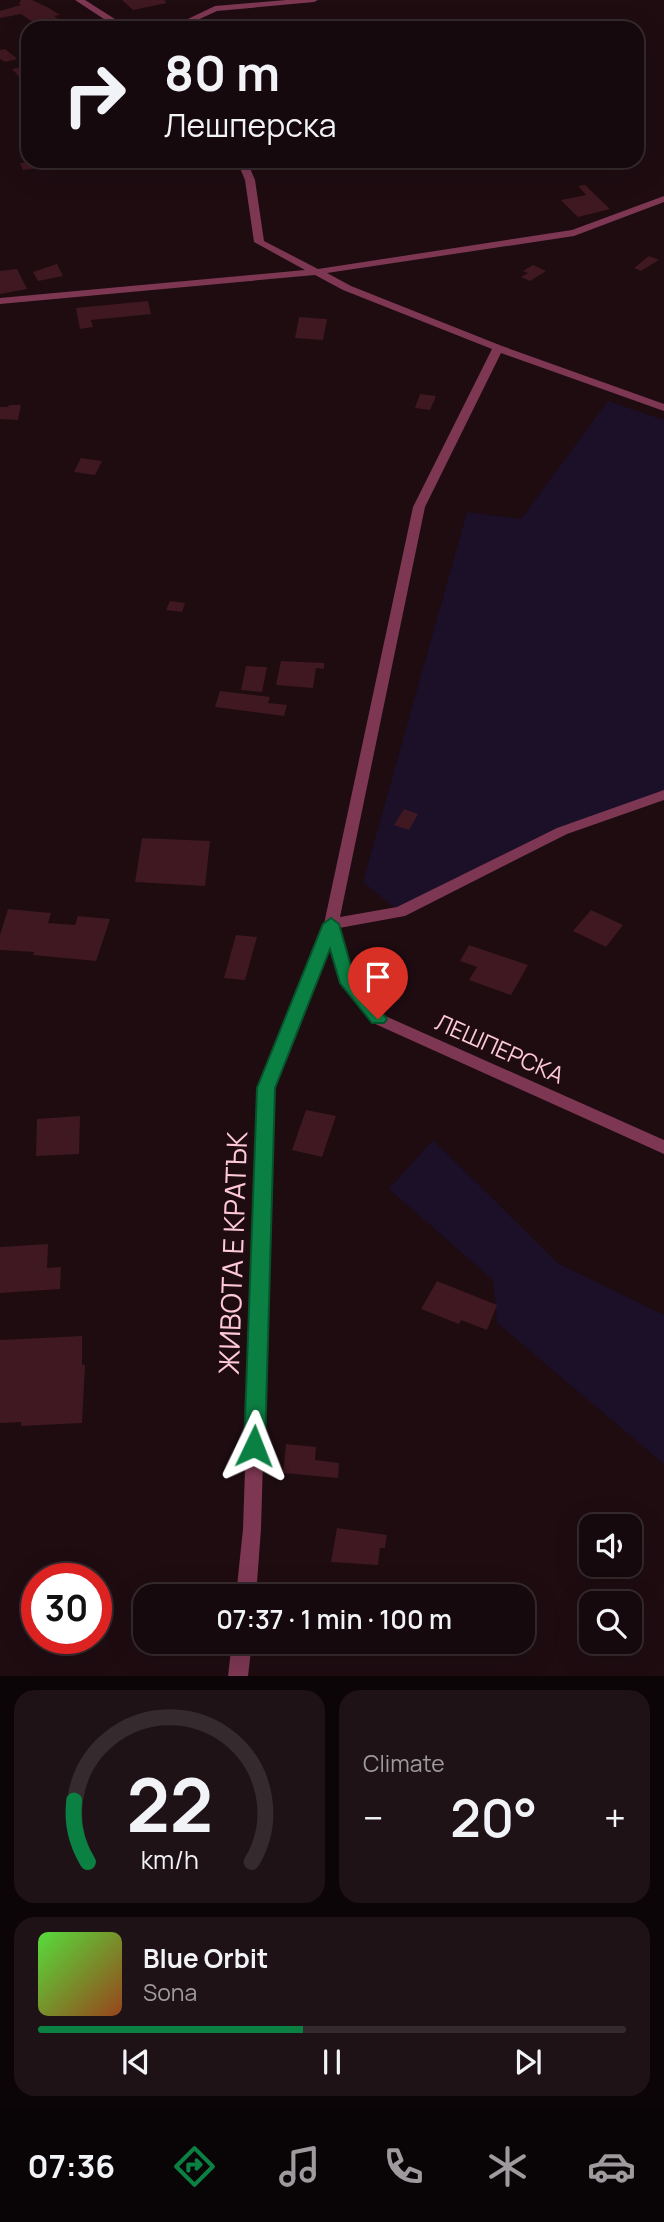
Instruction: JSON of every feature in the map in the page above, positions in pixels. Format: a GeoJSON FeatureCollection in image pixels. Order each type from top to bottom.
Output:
{"type":"FeatureCollection","features":[{"type":"Feature","properties":{"kind":"street"},"geometry":{"type":"LineString","coordinates":[[79,0],[113,21]]}},
{"type":"Feature","properties":{"kind":"street"},"geometry":{"type":"LineString","coordinates":[[188,21],[215,9],[314,0]]}},
{"type":"Feature","properties":{"kind":"street"},"geometry":{"type":"LineString","coordinates":[[245,168],[250,180],[259,242],[347,288],[498,348],[664,408]]}},
{"type":"Feature","properties":{"kind":"street"},"geometry":{"type":"LineString","coordinates":[[0,301],[315,272],[575,233],[664,199]]}},
{"type":"Feature","properties":{"kind":"street","name":"ЖИВОТА Е КРАТЪК"},"geometry":{"type":"LineString","coordinates":[[247,1584],[252,1529],[266,1088],[331,924],[419,507],[498,348]]}},
{"type":"Feature","properties":{"kind":"street"},"geometry":{"type":"LineString","coordinates":[[331,924],[400,912],[562,831],[664,795]]}},
{"type":"Feature","properties":{"kind":"street","name":"ЛЕШПЕРСКА"},"geometry":{"type":"LineString","coordinates":[[331,924],[346,979],[378,1019],[664,1147]]}},
{"type":"Feature","properties":{"kind":"street"},"geometry":{"type":"LineString","coordinates":[[238,1676],[241,1654]]}},
{"type":"Feature","properties":{"kind":"shaded area"},"geometry":{"type":"Polygon","coordinates":[[[608,401],[664,420],[664,795],[562,831],[400,912],[363,882],[467,512],[521,519],[608,401]]]}},
{"type":"Feature","properties":{"kind":"shaded area"},"geometry":{"type":"Polygon","coordinates":[[[433,1140],[559,1264],[664,1315],[664,1464],[497,1323],[493,1280],[389,1189],[433,1140]]]}},
{"type":"Feature","properties":{"kind":"building"},"geometry":{"type":"Polygon","coordinates":[[[21,0],[32,0],[60,15],[54,16],[61,21],[32,21],[21,14],[0,18],[0,11],[21,5],[21,0]]]}},
{"type":"Feature","properties":{"kind":"building"},"geometry":{"type":"Polygon","coordinates":[[[122,0],[164,0],[167,3],[133,10],[122,0]]]}},
{"type":"Feature","properties":{"kind":"building"},"geometry":{"type":"Polygon","coordinates":[[[5,49],[17,59],[5,62],[0,59],[0,50],[5,49]]]}},
{"type":"Feature","properties":{"kind":"building"},"geometry":{"type":"Polygon","coordinates":[[[21,67],[21,79],[12,69],[21,67]]]}},
{"type":"Feature","properties":{"kind":"building"},"geometry":{"type":"Polygon","coordinates":[[[585,185],[610,209],[578,217],[561,200],[586,195],[578,186],[585,185]]]}},
{"type":"Feature","properties":{"kind":"building"},"geometry":{"type":"Polygon","coordinates":[[[649,256],[659,260],[641,271],[634,268],[649,256]]]}},
{"type":"Feature","properties":{"kind":"building"},"geometry":{"type":"Polygon","coordinates":[[[57,264],[63,276],[38,281],[33,272],[57,264]]]}},
{"type":"Feature","properties":{"kind":"building"},"geometry":{"type":"Polygon","coordinates":[[[533,265],[546,271],[530,281],[521,277],[528,273],[523,271],[533,265]]]}},
{"type":"Feature","properties":{"kind":"building"},"geometry":{"type":"Polygon","coordinates":[[[17,269],[27,289],[0,294],[0,271],[17,269]]]}},
{"type":"Feature","properties":{"kind":"building"},"geometry":{"type":"Polygon","coordinates":[[[148,301],[151,314],[91,320],[93,327],[80,329],[76,308],[148,301]]]}},
{"type":"Feature","properties":{"kind":"building"},"geometry":{"type":"Polygon","coordinates":[[[299,317],[327,319],[323,340],[295,338],[299,317]]]}},
{"type":"Feature","properties":{"kind":"building"},"geometry":{"type":"Polygon","coordinates":[[[420,394],[436,396],[430,410],[415,408],[420,394]]]}},
{"type":"Feature","properties":{"kind":"building"},"geometry":{"type":"Polygon","coordinates":[[[21,405],[18,420],[0,419],[0,407],[21,405]]]}},
{"type":"Feature","properties":{"kind":"building"},"geometry":{"type":"Polygon","coordinates":[[[81,458],[102,461],[95,475],[74,472],[81,458]]]}},
{"type":"Feature","properties":{"kind":"building"},"geometry":{"type":"Polygon","coordinates":[[[170,601],[185,603],[182,612],[166,610],[170,601]]]}},
{"type":"Feature","properties":{"kind":"building"},"geometry":{"type":"Polygon","coordinates":[[[281,661],[324,663],[324,669],[316,668],[313,688],[276,685],[281,661]]]}},
{"type":"Feature","properties":{"kind":"building"},"geometry":{"type":"Polygon","coordinates":[[[246,666],[267,667],[262,692],[241,690],[246,666]]]}},
{"type":"Feature","properties":{"kind":"building"},"geometry":{"type":"Polygon","coordinates":[[[220,691],[270,697],[268,703],[287,705],[284,716],[215,707],[220,691]]]}},
{"type":"Feature","properties":{"kind":"building"},"geometry":{"type":"Polygon","coordinates":[[[404,809],[418,814],[409,830],[394,825],[404,809]]]}},
{"type":"Feature","properties":{"kind":"building"},"geometry":{"type":"Polygon","coordinates":[[[142,838],[210,841],[205,886],[135,882],[142,838]]]}},
{"type":"Feature","properties":{"kind":"building"},"geometry":{"type":"Polygon","coordinates":[[[8,909],[51,913],[48,923],[75,925],[78,916],[110,919],[96,961],[33,955],[34,952],[0,950],[0,935],[8,909]]]}},
{"type":"Feature","properties":{"kind":"building"},"geometry":{"type":"Polygon","coordinates":[[[591,910],[623,925],[606,947],[573,931],[591,910]]]}},
{"type":"Feature","properties":{"kind":"building"},"geometry":{"type":"Polygon","coordinates":[[[236,935],[257,937],[245,980],[224,978],[236,935]]]}},
{"type":"Feature","properties":{"kind":"building"},"geometry":{"type":"Polygon","coordinates":[[[469,945],[528,965],[511,995],[469,980],[477,967],[460,961],[469,945]]]}},
{"type":"Feature","properties":{"kind":"building"},"geometry":{"type":"Polygon","coordinates":[[[306,1110],[336,1116],[322,1157],[292,1150],[306,1110]]]}},
{"type":"Feature","properties":{"kind":"building"},"geometry":{"type":"Polygon","coordinates":[[[80,1116],[79,1154],[36,1156],[37,1119],[80,1116]]]}},
{"type":"Feature","properties":{"kind":"building"},"geometry":{"type":"Polygon","coordinates":[[[48,1244],[47,1268],[61,1267],[60,1289],[0,1293],[0,1247],[48,1244]]]}},
{"type":"Feature","properties":{"kind":"building"},"geometry":{"type":"Polygon","coordinates":[[[437,1281],[497,1305],[487,1330],[461,1320],[459,1324],[421,1309],[437,1281]]]}},
{"type":"Feature","properties":{"kind":"building"},"geometry":{"type":"Polygon","coordinates":[[[82,1336],[82,1365],[85,1365],[82,1423],[21,1426],[21,1422],[0,1423],[0,1340],[82,1336]]]}},
{"type":"Feature","properties":{"kind":"building"},"geometry":{"type":"Polygon","coordinates":[[[286,1444],[316,1447],[315,1460],[339,1463],[338,1478],[283,1473],[286,1444]]]}},
{"type":"Feature","properties":{"kind":"building"},"geometry":{"type":"Polygon","coordinates":[[[337,1528],[387,1535],[385,1548],[380,1548],[378,1565],[331,1562],[337,1528]]]}},
{"type":"Feature","properties":{"kind":"route"},"geometry":{"type":"LineString","coordinates":[[254,1446],[266,1088],[331,924],[346,979],[378,1019]]}}]}
